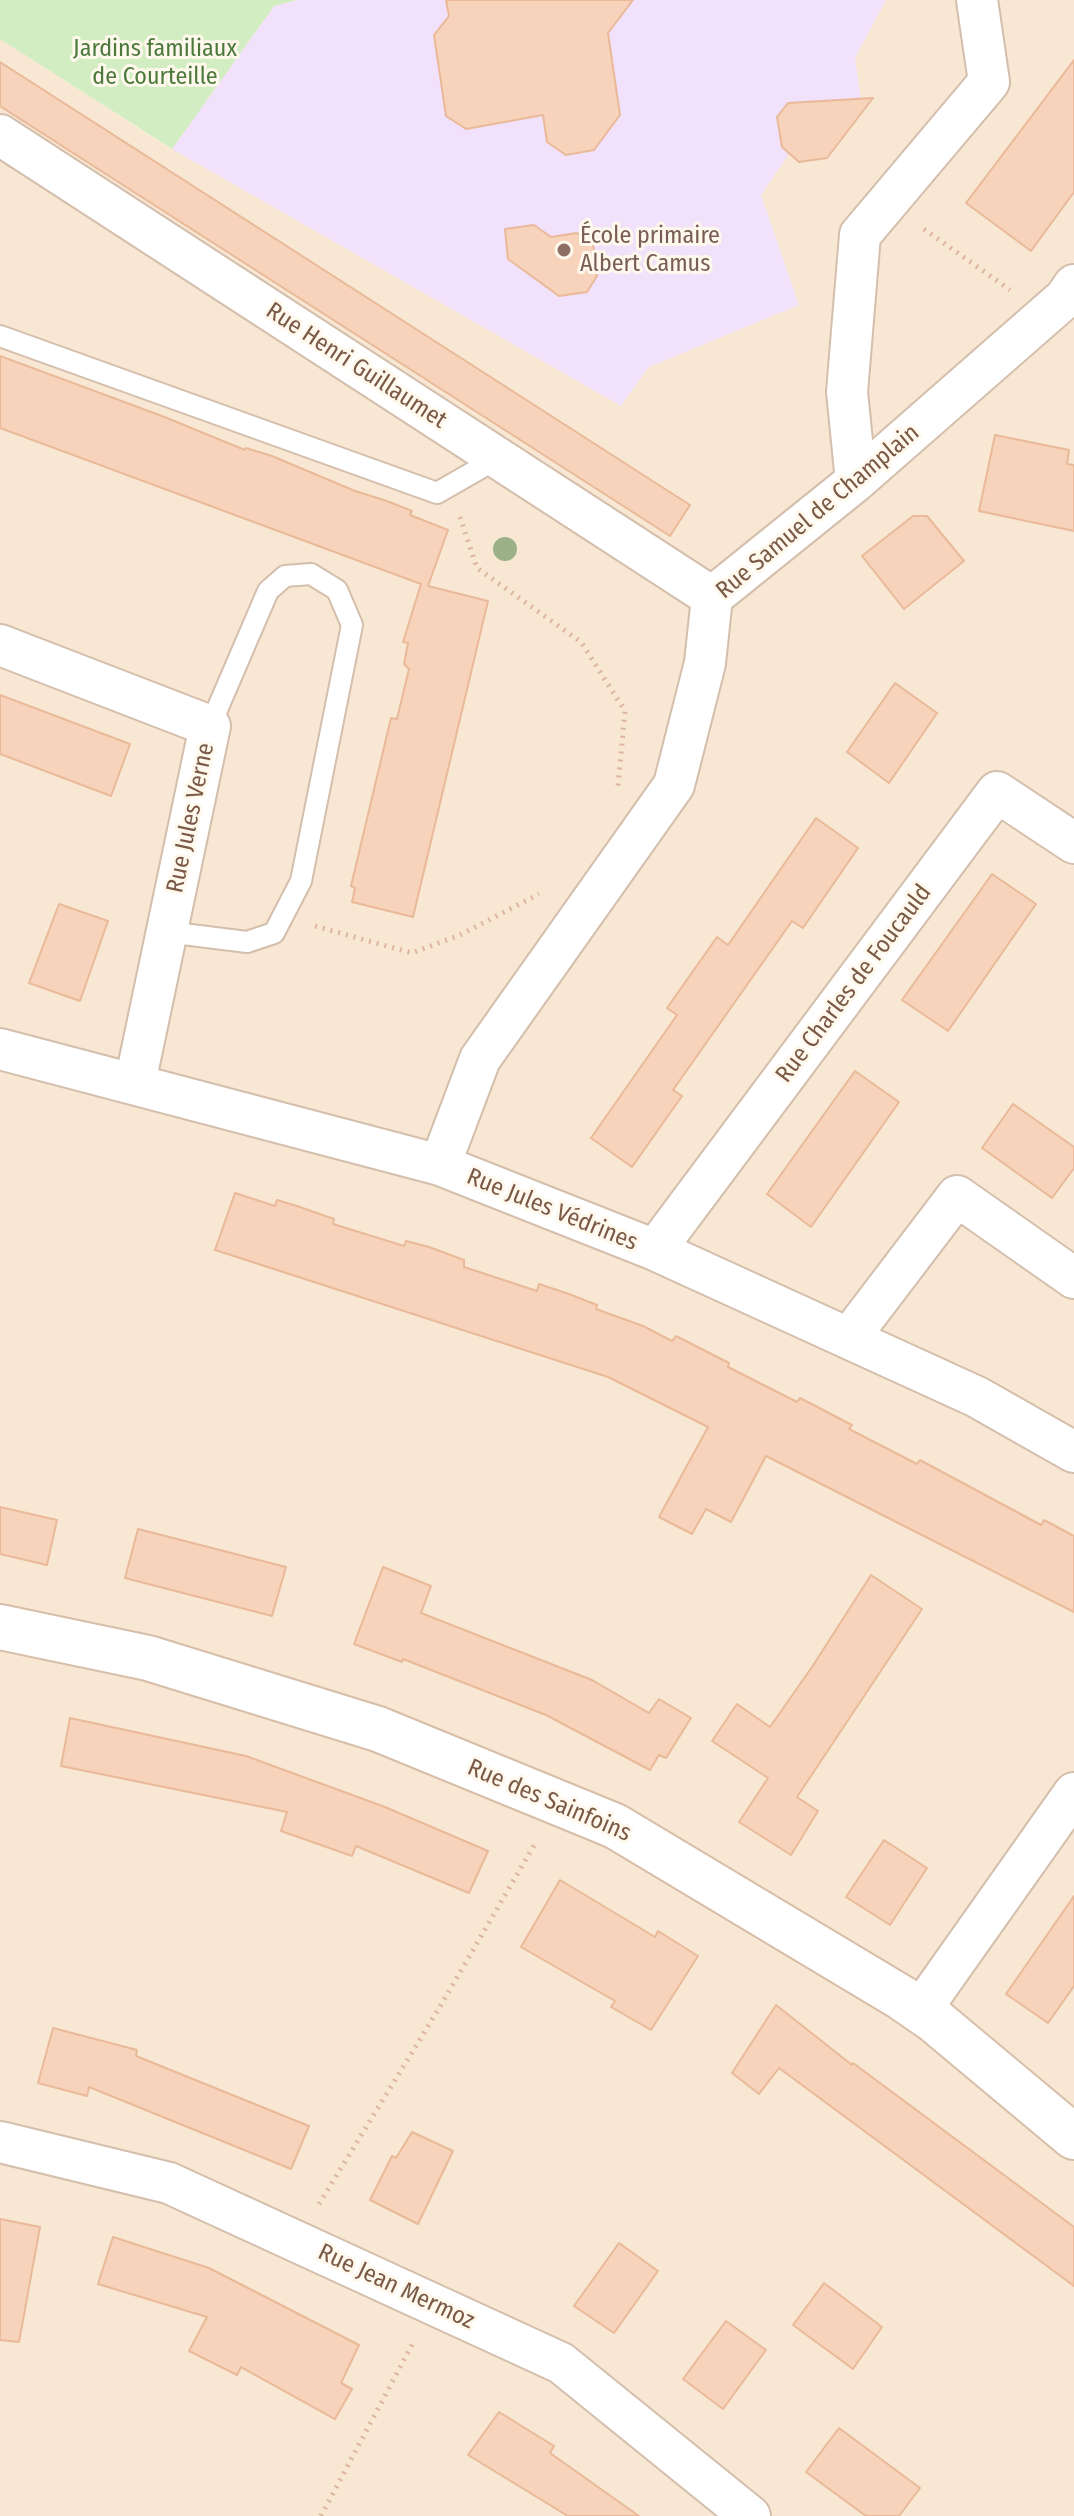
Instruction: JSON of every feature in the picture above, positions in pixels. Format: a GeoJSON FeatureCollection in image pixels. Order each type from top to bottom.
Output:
{"type":"FeatureCollection","features":[{"type":"Feature","properties":{"kind":"street"},"geometry":{"type":"LineString","coordinates":[[856,481],[847,392],[860,235],[989,82],[977,0]]}},
{"type":"Feature","properties":{"kind":"street","name":"Rue Henri Guillaumet"},"geometry":{"type":"LineString","coordinates":[[0,135],[712,597]]}},
{"type":"Feature","properties":{"kind":"street","name":"Rue Samuel de Champlain"},"geometry":{"type":"LineString","coordinates":[[440,1165],[480,1059],[674,785],[705,663],[712,597],[856,481],[1064,301]]}},
{"type":"Feature","properties":{"kind":"street","name":"Rue Jules Verne"},"geometry":{"type":"LineString","coordinates":[[0,645],[210,726],[135,1083]]}},
{"type":"Feature","properties":{"kind":"street","name":"Rue Charles de Foucauld"},"geometry":{"type":"LineString","coordinates":[[655,1250],[997,792],[1074,843]]}},
{"type":"Feature","properties":{"kind":"street","name":"Rue Jules Védrines"},"geometry":{"type":"LineString","coordinates":[[0,1049],[440,1165],[655,1250],[977,1397],[1074,1452]]}},
{"type":"Feature","properties":{"kind":"street"},"geometry":{"type":"LineString","coordinates":[[849,1338],[957,1196],[1074,1278]]}},
{"type":"Feature","properties":{"kind":"street","name":"Rue des Sainfoins"},"geometry":{"type":"LineString","coordinates":[[0,1627],[148,1658],[364,1724],[615,1826],[920,2011],[1074,2137]]}},
{"type":"Feature","properties":{"kind":"street"},"geometry":{"type":"LineString","coordinates":[[920,2011],[1074,1793]]}},
{"type":"Feature","properties":{"kind":"street","name":"Rue Jean Mermoz"},"geometry":{"type":"LineString","coordinates":[[0,2142],[169,2183],[561,2363],[750,2516]]}},
{"type":"Feature","properties":{"kind":"lane"},"geometry":{"type":"LineString","coordinates":[[0,336],[437,493],[498,458]]}},
{"type":"Feature","properties":{"kind":"lane"},"geometry":{"type":"LineString","coordinates":[[167,932],[247,942],[274,933],[301,881],[352,625],[337,590],[311,574],[285,576],[268,591],[210,726]]}},
{"type":"Feature","properties":{"kind":"path"},"geometry":{"type":"LineString","coordinates":[[887,202],[1064,301]]}},
{"type":"Feature","properties":{"kind":"path"},"geometry":{"type":"LineString","coordinates":[[450,486],[477,568],[581,642],[625,711],[617,797]]}},
{"type":"Feature","properties":{"kind":"path"},"geometry":{"type":"LineString","coordinates":[[282,917],[412,953],[460,935],[535,898],[546,888]]}},
{"type":"Feature","properties":{"kind":"path"},"geometry":{"type":"LineString","coordinates":[[297,2241],[438,2010],[559,1803]]}},
{"type":"Feature","properties":{"kind":"path"},"geometry":{"type":"LineString","coordinates":[[321,2516],[434,2305]]}},
{"type":"Feature","properties":{"kind":"shaded area"},"geometry":{"type":"Polygon","coordinates":[[[297,0],[1074,0],[1074,2516],[0,2516],[0,39],[171,149],[297,0]]]}},
{"type":"Feature","properties":{"kind":"shaded area","name":"École primaire Albert Camus"},"geometry":{"type":"Polygon","coordinates":[[[297,0],[886,0],[855,58],[863,111],[827,158],[799,162],[789,154],[761,195],[799,305],[649,367],[621,406],[172,149],[274,6],[297,0]]]}},
{"type":"Feature","properties":{"kind":"green space","name":"Jardins familiaux de Courteille"},"geometry":{"type":"Polygon","coordinates":[[[0,0],[297,0],[274,6],[172,149],[0,39],[0,0]]]}},
{"type":"Feature","properties":{"kind":"building"},"geometry":{"type":"Polygon","coordinates":[[[446,0],[633,0],[608,33],[620,115],[594,150],[566,155],[547,142],[543,115],[466,129],[446,116],[434,35],[449,16],[446,0]]]}},
{"type":"Feature","properties":{"kind":"building"},"geometry":{"type":"Polygon","coordinates":[[[1074,60],[1074,192],[1031,251],[966,203],[1074,60]]]}},
{"type":"Feature","properties":{"kind":"building"},"geometry":{"type":"Polygon","coordinates":[[[0,62],[690,505],[670,536],[0,106],[0,62]]]}},
{"type":"Feature","properties":{"kind":"building"},"geometry":{"type":"Polygon","coordinates":[[[873,98],[827,158],[799,162],[782,147],[777,117],[788,103],[873,98]]]}},
{"type":"Feature","properties":{"kind":"building"},"geometry":{"type":"Polygon","coordinates":[[[534,225],[551,237],[577,233],[593,244],[597,276],[587,292],[559,296],[508,259],[505,229],[534,225]]]}},
{"type":"Feature","properties":{"kind":"building"},"geometry":{"type":"Polygon","coordinates":[[[0,356],[245,450],[272,456],[412,511],[410,515],[448,530],[428,586],[488,601],[413,917],[352,902],[355,888],[351,886],[391,718],[397,719],[409,669],[404,664],[408,643],[403,642],[421,584],[0,428],[0,356]]]}},
{"type":"Feature","properties":{"kind":"building"},"geometry":{"type":"Polygon","coordinates":[[[995,435],[1069,450],[1067,464],[1074,465],[1074,531],[979,511],[995,435]]]}},
{"type":"Feature","properties":{"kind":"building"},"geometry":{"type":"Polygon","coordinates":[[[913,516],[927,516],[964,561],[904,609],[862,556],[913,516]]]}},
{"type":"Feature","properties":{"kind":"building"},"geometry":{"type":"Polygon","coordinates":[[[895,683],[937,713],[889,783],[847,752],[895,683]]]}},
{"type":"Feature","properties":{"kind":"building"},"geometry":{"type":"Polygon","coordinates":[[[0,695],[130,744],[111,796],[0,754],[0,695]]]}},
{"type":"Feature","properties":{"kind":"building"},"geometry":{"type":"Polygon","coordinates":[[[816,818],[858,848],[803,928],[792,921],[673,1090],[682,1096],[632,1167],[591,1138],[677,1015],[667,1008],[717,937],[728,945],[816,818]]]}},
{"type":"Feature","properties":{"kind":"building"},"geometry":{"type":"Polygon","coordinates":[[[992,874],[1036,904],[948,1031],[902,1000],[992,874]]]}},
{"type":"Feature","properties":{"kind":"building"},"geometry":{"type":"Polygon","coordinates":[[[59,904],[108,921],[80,1001],[29,983],[59,904]]]}},
{"type":"Feature","properties":{"kind":"building"},"geometry":{"type":"Polygon","coordinates":[[[855,1071],[899,1102],[811,1227],[767,1194],[855,1071]]]}},
{"type":"Feature","properties":{"kind":"building"},"geometry":{"type":"Polygon","coordinates":[[[1013,1104],[1074,1147],[1074,1168],[1052,1198],[982,1148],[1013,1104]]]}},
{"type":"Feature","properties":{"kind":"building"},"geometry":{"type":"Polygon","coordinates":[[[235,1193],[275,1206],[277,1200],[297,1206],[334,1219],[333,1224],[404,1246],[406,1241],[429,1247],[464,1260],[464,1267],[537,1291],[539,1284],[597,1305],[596,1309],[643,1326],[672,1341],[676,1336],[797,1402],[800,1398],[852,1425],[849,1429],[917,1464],[920,1460],[1041,1525],[1044,1520],[1074,1536],[1074,1612],[766,1456],[731,1522],[706,1509],[692,1534],[659,1517],[708,1427],[608,1377],[215,1250],[235,1193]]]}},
{"type":"Feature","properties":{"kind":"building"},"geometry":{"type":"Polygon","coordinates":[[[0,1507],[57,1520],[47,1565],[0,1554],[0,1507]]]}},
{"type":"Feature","properties":{"kind":"building"},"geometry":{"type":"Polygon","coordinates":[[[138,1529],[286,1567],[272,1616],[125,1578],[138,1529]]]}},
{"type":"Feature","properties":{"kind":"building"},"geometry":{"type":"Polygon","coordinates":[[[383,1567],[431,1586],[421,1613],[592,1680],[649,1713],[659,1699],[691,1718],[666,1758],[659,1755],[650,1770],[546,1715],[403,1659],[402,1662],[354,1644],[383,1567]]]}},
{"type":"Feature","properties":{"kind":"building"},"geometry":{"type":"Polygon","coordinates":[[[871,1575],[922,1609],[797,1797],[818,1811],[791,1855],[739,1822],[768,1778],[712,1741],[737,1704],[770,1727],[871,1575]]]}},
{"type":"Feature","properties":{"kind":"building"},"geometry":{"type":"Polygon","coordinates":[[[70,1718],[246,1756],[385,1807],[488,1851],[469,1893],[356,1846],[352,1856],[281,1831],[287,1812],[61,1766],[70,1718]]]}},
{"type":"Feature","properties":{"kind":"building"},"geometry":{"type":"Polygon","coordinates":[[[884,1840],[927,1868],[890,1925],[846,1897],[884,1840]]]}},
{"type":"Feature","properties":{"kind":"building"},"geometry":{"type":"Polygon","coordinates":[[[560,1880],[655,1937],[658,1931],[698,1956],[651,2030],[611,2007],[615,2001],[521,1947],[560,1880]]]}},
{"type":"Feature","properties":{"kind":"building"},"geometry":{"type":"Polygon","coordinates":[[[1074,1896],[1074,1986],[1048,2023],[1006,1994],[1074,1896]]]}},
{"type":"Feature","properties":{"kind":"building"},"geometry":{"type":"Polygon","coordinates":[[[776,2005],[852,2065],[1074,2227],[1074,2286],[779,2068],[759,2094],[732,2073],[776,2005]]]}},
{"type":"Feature","properties":{"kind":"building"},"geometry":{"type":"Polygon","coordinates":[[[53,2028],[137,2050],[136,2056],[309,2126],[291,2169],[89,2087],[87,2096],[38,2083],[53,2028]]]}},
{"type":"Feature","properties":{"kind":"building"},"geometry":{"type":"Polygon","coordinates":[[[412,2132],[453,2151],[418,2224],[370,2200],[392,2156],[396,2158],[412,2132]]]}},
{"type":"Feature","properties":{"kind":"building"},"geometry":{"type":"Polygon","coordinates":[[[0,2219],[40,2227],[19,2342],[0,2340],[0,2219]]]}},
{"type":"Feature","properties":{"kind":"building"},"geometry":{"type":"Polygon","coordinates":[[[113,2237],[209,2268],[359,2345],[341,2383],[352,2389],[335,2419],[241,2367],[237,2375],[189,2351],[207,2317],[98,2284],[113,2237]]]}},
{"type":"Feature","properties":{"kind":"building"},"geometry":{"type":"Polygon","coordinates":[[[619,2243],[658,2271],[614,2333],[574,2306],[619,2243]]]}},
{"type":"Feature","properties":{"kind":"building"},"geometry":{"type":"Polygon","coordinates":[[[824,2283],[882,2327],[853,2369],[793,2325],[824,2283]]]}},
{"type":"Feature","properties":{"kind":"building"},"geometry":{"type":"Polygon","coordinates":[[[726,2321],[766,2350],[723,2409],[683,2379],[726,2321]]]}},
{"type":"Feature","properties":{"kind":"building"},"geometry":{"type":"Polygon","coordinates":[[[499,2412],[554,2446],[550,2453],[639,2516],[568,2516],[468,2455],[499,2412]]]}},
{"type":"Feature","properties":{"kind":"building"},"geometry":{"type":"Polygon","coordinates":[[[839,2428],[920,2488],[899,2516],[866,2516],[806,2472],[839,2428]]]}},
{"type":"Feature","properties":{"kind":"place","name":"École primaire Albert Camus"},"geometry":{"type":"Point","coordinates":[564,250]}}]}
